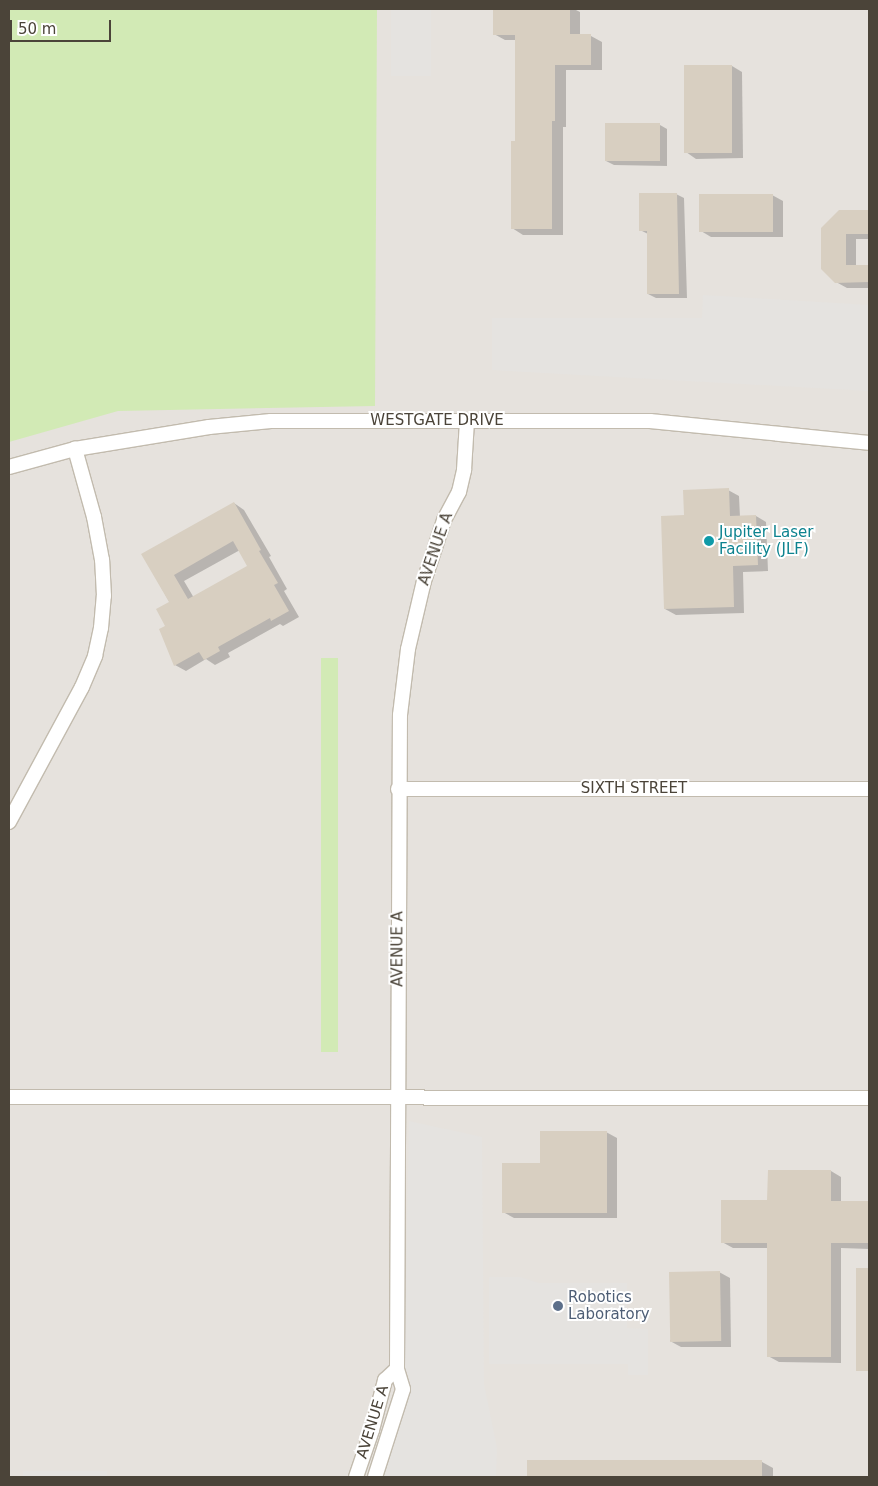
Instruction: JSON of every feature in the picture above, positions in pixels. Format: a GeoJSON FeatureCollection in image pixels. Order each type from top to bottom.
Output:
{"type":"FeatureCollection","features":[{"type":"Feature","properties":{"kind":"street","name":"WESTGATE DRIVE"},"geometry":{"type":"LineString","coordinates":[[9,467],[75,449],[209,427],[271,421],[650,421],[869,443]]}},
{"type":"Feature","properties":{"kind":"street","name":"AVENUE A"},"geometry":{"type":"LineString","coordinates":[[356,1477],[372,1430],[385,1380],[397,1369],[398,790],[400,715],[408,649],[424,581],[444,520],[459,492],[464,470],[467,421]]}},
{"type":"Feature","properties":{"kind":"street"},"geometry":{"type":"LineString","coordinates":[[9,822],[82,687],[95,656],[101,628],[104,596],[102,560],[94,517],[75,449]]}},
{"type":"Feature","properties":{"kind":"street","name":"SIXTH STREET"},"geometry":{"type":"LineString","coordinates":[[398,790],[869,788]]}},
{"type":"Feature","properties":{"kind":"street"},"geometry":{"type":"LineString","coordinates":[[9,1097],[869,1098]]}},
{"type":"Feature","properties":{"kind":"street"},"geometry":{"type":"LineString","coordinates":[[375,1477],[403,1389],[397,1369]]}},
{"type":"Feature","properties":{"kind":"shaded area"},"geometry":{"type":"Polygon","coordinates":[[[9,9],[869,9],[869,1477],[9,1477],[9,9]]]}},
{"type":"Feature","properties":{"kind":"shaded area"},"geometry":{"type":"Polygon","coordinates":[[[391,9],[431,9],[431,76],[391,76],[391,9]]]}},
{"type":"Feature","properties":{"kind":"shaded area"},"geometry":{"type":"Polygon","coordinates":[[[703,295],[869,305],[869,391],[492,370],[492,318],[702,318],[703,295]]]}},
{"type":"Feature","properties":{"kind":"shaded area"},"geometry":{"type":"Polygon","coordinates":[[[409,1121],[482,1137],[484,1384],[497,1448],[496,1477],[383,1477],[396,1432],[404,1383],[409,1121]]]}},
{"type":"Feature","properties":{"kind":"shaded area","name":"Robotics Laboratory"},"geometry":{"type":"Polygon","coordinates":[[[489,1277],[520,1277],[538,1283],[627,1283],[627,1328],[648,1329],[648,1375],[628,1375],[628,1364],[489,1364],[489,1277]]]}},
{"type":"Feature","properties":{"kind":"shaded area"},"geometry":{"type":"Polygon","coordinates":[[[23,1471],[107,1471],[107,1477],[23,1477],[23,1471]]]}},
{"type":"Feature","properties":{"kind":"green space"},"geometry":{"type":"Polygon","coordinates":[[[9,9],[377,9],[375,406],[118,411],[9,442],[9,9]]]}},
{"type":"Feature","properties":{"kind":"green space"},"geometry":{"type":"Polygon","coordinates":[[[321,658],[338,658],[338,1052],[321,1052],[321,658]]]}},
{"type":"Feature","properties":{"kind":"building"},"geometry":{"type":"Polygon","coordinates":[[[493,9],[570,9],[570,34],[591,34],[591,65],[555,65],[555,121],[552,121],[552,229],[511,229],[511,141],[515,141],[515,35],[493,35],[493,9]]]}},
{"type":"Feature","properties":{"kind":"building"},"geometry":{"type":"Polygon","coordinates":[[[684,65],[732,65],[732,153],[684,153],[684,65]]]}},
{"type":"Feature","properties":{"kind":"building"},"geometry":{"type":"Polygon","coordinates":[[[605,123],[660,123],[660,161],[605,161],[605,123]]]}},
{"type":"Feature","properties":{"kind":"building"},"geometry":{"type":"Polygon","coordinates":[[[639,193],[677,193],[679,294],[647,294],[647,231],[639,231],[639,193]]]}},
{"type":"Feature","properties":{"kind":"building"},"geometry":{"type":"Polygon","coordinates":[[[699,194],[773,194],[773,232],[699,232],[699,194]]]}},
{"type":"Feature","properties":{"kind":"building"},"geometry":{"type":"Polygon","coordinates":[[[839,210],[869,210],[869,234],[846,234],[846,265],[869,265],[869,282],[835,283],[821,269],[821,228],[839,210]]]}},
{"type":"Feature","properties":{"kind":"building","name":"Jupiter Laser Facility (JLF)"},"geometry":{"type":"Polygon","coordinates":[[[729,488],[730,516],[756,515],[758,565],[733,566],[734,607],[664,609],[661,516],[684,515],[683,490],[729,488]]]}},
{"type":"Feature","properties":{"kind":"building"},"geometry":{"type":"Polygon","coordinates":[[[234,502],[278,583],[274,585],[289,611],[271,621],[270,618],[218,647],[220,651],[204,660],[199,652],[174,666],[159,629],[165,626],[156,609],[169,602],[141,554],[234,502]],[[233,541],[174,575],[188,599],[247,566],[233,541]]]}},
{"type":"Feature","properties":{"kind":"building"},"geometry":{"type":"Polygon","coordinates":[[[540,1131],[607,1131],[607,1213],[502,1213],[502,1163],[540,1163],[540,1131]]]}},
{"type":"Feature","properties":{"kind":"building"},"geometry":{"type":"Polygon","coordinates":[[[768,1170],[831,1170],[831,1201],[869,1201],[869,1243],[831,1243],[831,1357],[767,1357],[767,1243],[721,1243],[721,1200],[767,1200],[768,1170]]]}},
{"type":"Feature","properties":{"kind":"building"},"geometry":{"type":"Polygon","coordinates":[[[856,1268],[869,1268],[869,1371],[856,1371],[856,1268]]]}},
{"type":"Feature","properties":{"kind":"building"},"geometry":{"type":"Polygon","coordinates":[[[720,1271],[721,1341],[670,1342],[669,1272],[720,1271]]]}},
{"type":"Feature","properties":{"kind":"building"},"geometry":{"type":"Polygon","coordinates":[[[527,1460],[762,1460],[762,1477],[527,1477],[527,1460]]]}},
{"type":"Feature","properties":{"kind":"place","name":"Jupiter Laser Facility (JLF)"},"geometry":{"type":"Point","coordinates":[709,541]}},
{"type":"Feature","properties":{"kind":"place","name":"Robotics Laboratory"},"geometry":{"type":"Point","coordinates":[558,1306]}}]}
